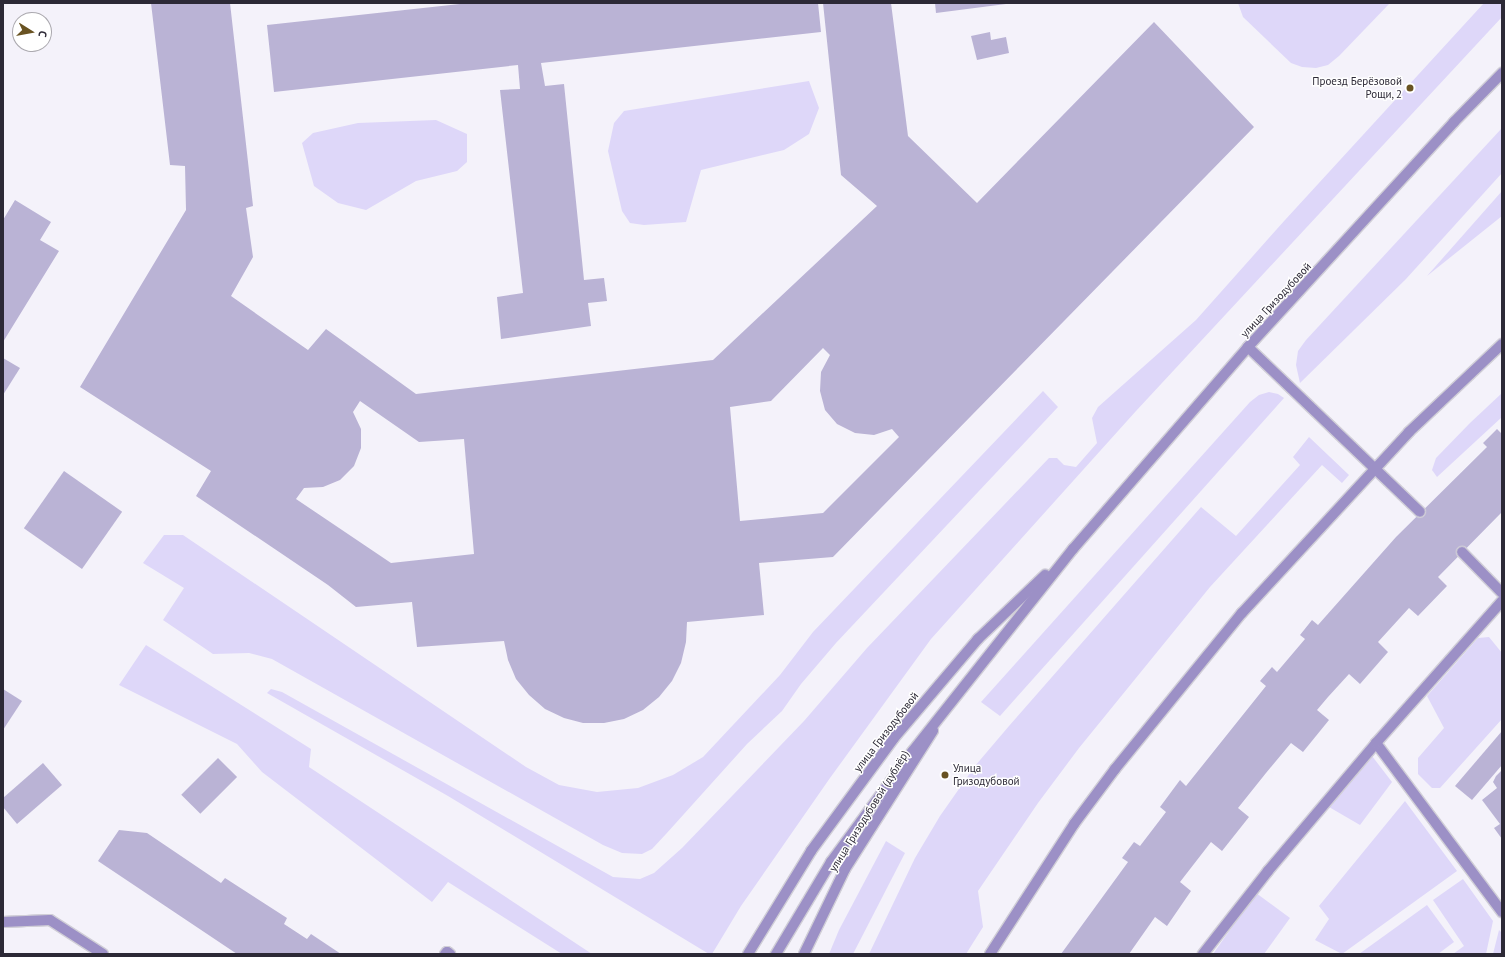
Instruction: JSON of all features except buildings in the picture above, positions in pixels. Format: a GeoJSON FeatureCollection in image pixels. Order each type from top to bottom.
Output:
{"type":"FeatureCollection","features":[{"type":"Feature","properties":{"kind":"street","name":"улица Гризодубовой"},"geometry":{"type":"LineString","coordinates":[[776,954],[831,862],[948,705],[1073,549],[1248,347],[1454,122],[1502,72]]}},
{"type":"Feature","properties":{"kind":"street"},"geometry":{"type":"LineString","coordinates":[[990,954],[1070,830],[1115,769],[1242,613],[1442,400],[1502,344]]}},
{"type":"Feature","properties":{"kind":"street"},"geometry":{"type":"LineString","coordinates":[[1248,347],[1420,512]]}},
{"type":"Feature","properties":{"kind":"street","name":"улица Гризодубовой"},"geometry":{"type":"LineString","coordinates":[[748,954],[811,851],[894,738],[978,639],[1073,549]]}},
{"type":"Feature","properties":{"kind":"street"},"geometry":{"type":"LineString","coordinates":[[1462,552],[1502,593]]}},
{"type":"Feature","properties":{"kind":"street"},"geometry":{"type":"LineString","coordinates":[[1203,954],[1268,871],[1376,743],[1502,601]]}},
{"type":"Feature","properties":{"kind":"street","name":"улица Гризодубовой (дублёр)"},"geometry":{"type":"LineString","coordinates":[[804,954],[845,869],[917,758],[948,705]]}},
{"type":"Feature","properties":{"kind":"street"},"geometry":{"type":"LineString","coordinates":[[1376,743],[1502,912]]}},
{"type":"Feature","properties":{"kind":"street"},"geometry":{"type":"LineString","coordinates":[[3,922],[50,920],[103,954]]}},
{"type":"Feature","properties":{"kind":"street"},"geometry":{"type":"LineString","coordinates":[[445,954],[446,952],[450,954]]}},
{"type":"Feature","properties":{"kind":"shaded area"},"geometry":{"type":"Polygon","coordinates":[[[1238,3],[1390,3],[1339,56],[1328,65],[1316,68],[1302,67],[1291,63],[1243,17],[1238,3]]]}},
{"type":"Feature","properties":{"kind":"shaded area"},"geometry":{"type":"Polygon","coordinates":[[[1484,3],[1502,3],[1502,17],[1136,411],[931,639],[830,778],[741,906],[712,954],[709,954],[448,796],[267,693],[271,689],[282,692],[613,877],[640,879],[654,873],[682,848],[804,721],[867,648],[1049,458],[1057,458],[1064,465],[1076,467],[1097,443],[1092,418],[1098,407],[1196,320],[1285,220],[1484,3]]]}},
{"type":"Feature","properties":{"kind":"shaded area"},"geometry":{"type":"Polygon","coordinates":[[[809,81],[819,108],[809,134],[784,150],[701,170],[686,222],[644,225],[630,223],[622,211],[608,151],[614,123],[624,111],[809,81]]]}},
{"type":"Feature","properties":{"kind":"shaded area"},"geometry":{"type":"Polygon","coordinates":[[[436,120],[467,134],[467,162],[457,171],[416,181],[366,210],[338,203],[314,186],[302,143],[313,133],[358,123],[436,120]]]}},
{"type":"Feature","properties":{"kind":"shaded area"},"geometry":{"type":"Polygon","coordinates":[[[1502,128],[1502,173],[1406,279],[1300,383],[1296,365],[1298,351],[1306,340],[1502,128]]]}},
{"type":"Feature","properties":{"kind":"shaded area"},"geometry":{"type":"Polygon","coordinates":[[[1502,191],[1502,216],[1427,276],[1502,191]]]}},
{"type":"Feature","properties":{"kind":"shaded area"},"geometry":{"type":"Polygon","coordinates":[[[1043,391],[1058,407],[836,643],[801,684],[782,711],[747,744],[652,849],[642,854],[622,853],[603,845],[272,659],[249,653],[213,654],[163,620],[184,588],[143,563],[164,535],[183,535],[526,767],[559,785],[597,792],[638,788],[673,775],[703,757],[780,675],[813,632],[1043,391]]]}},
{"type":"Feature","properties":{"kind":"shaded area"},"geometry":{"type":"Polygon","coordinates":[[[1269,392],[1278,394],[1284,398],[1000,716],[981,702],[1250,402],[1259,395],[1269,392]]]}},
{"type":"Feature","properties":{"kind":"shaded area"},"geometry":{"type":"Polygon","coordinates":[[[1502,393],[1502,417],[1437,477],[1432,470],[1436,458],[1502,393]]]}},
{"type":"Feature","properties":{"kind":"shaded area"},"geometry":{"type":"Polygon","coordinates":[[[1309,437],[1349,475],[1342,483],[1322,465],[1210,587],[1079,748],[1038,803],[978,891],[983,927],[966,954],[869,954],[915,858],[940,816],[975,766],[1009,726],[1201,507],[1236,536],[1300,465],[1293,457],[1309,437]]]}},
{"type":"Feature","properties":{"kind":"shaded area"},"geometry":{"type":"Polygon","coordinates":[[[1489,637],[1502,653],[1502,719],[1440,788],[1432,788],[1418,774],[1418,758],[1444,728],[1427,696],[1478,638],[1489,637]]]}},
{"type":"Feature","properties":{"kind":"shaded area"},"geometry":{"type":"Polygon","coordinates":[[[146,645],[311,749],[309,767],[592,954],[562,954],[448,882],[432,902],[262,772],[237,744],[119,685],[146,645]]]}},
{"type":"Feature","properties":{"kind":"shaded area"},"geometry":{"type":"Polygon","coordinates":[[[1372,756],[1392,782],[1360,825],[1329,807],[1372,756]]]}},
{"type":"Feature","properties":{"kind":"shaded area"},"geometry":{"type":"Polygon","coordinates":[[[1405,801],[1457,871],[1342,954],[1315,940],[1329,919],[1319,906],[1405,801]]]}},
{"type":"Feature","properties":{"kind":"shaded area"},"geometry":{"type":"Polygon","coordinates":[[[886,841],[905,853],[853,954],[829,954],[839,930],[886,841]]]}},
{"type":"Feature","properties":{"kind":"shaded area"},"geometry":{"type":"Polygon","coordinates":[[[1463,879],[1493,921],[1486,954],[1453,954],[1464,946],[1433,900],[1463,879]]]}},
{"type":"Feature","properties":{"kind":"shaded area"},"geometry":{"type":"Polygon","coordinates":[[[1256,893],[1290,918],[1264,954],[1213,954],[1256,893]]]}},
{"type":"Feature","properties":{"kind":"shaded area"},"geometry":{"type":"Polygon","coordinates":[[[1427,905],[1454,942],[1438,954],[1359,954],[1427,905]]]}},
{"type":"Feature","properties":{"kind":"shaded area"},"geometry":{"type":"Polygon","coordinates":[[[1499,930],[1502,933],[1502,954],[1493,954],[1499,930]]]}},
{"type":"Feature","properties":{"kind":"place","name":"Проезд Берёзовой Рощи, 2"},"geometry":{"type":"Point","coordinates":[1410,88]}},
{"type":"Feature","properties":{"kind":"place","name":"Улица Гризодубовой"},"geometry":{"type":"Point","coordinates":[945,775]}}]}
